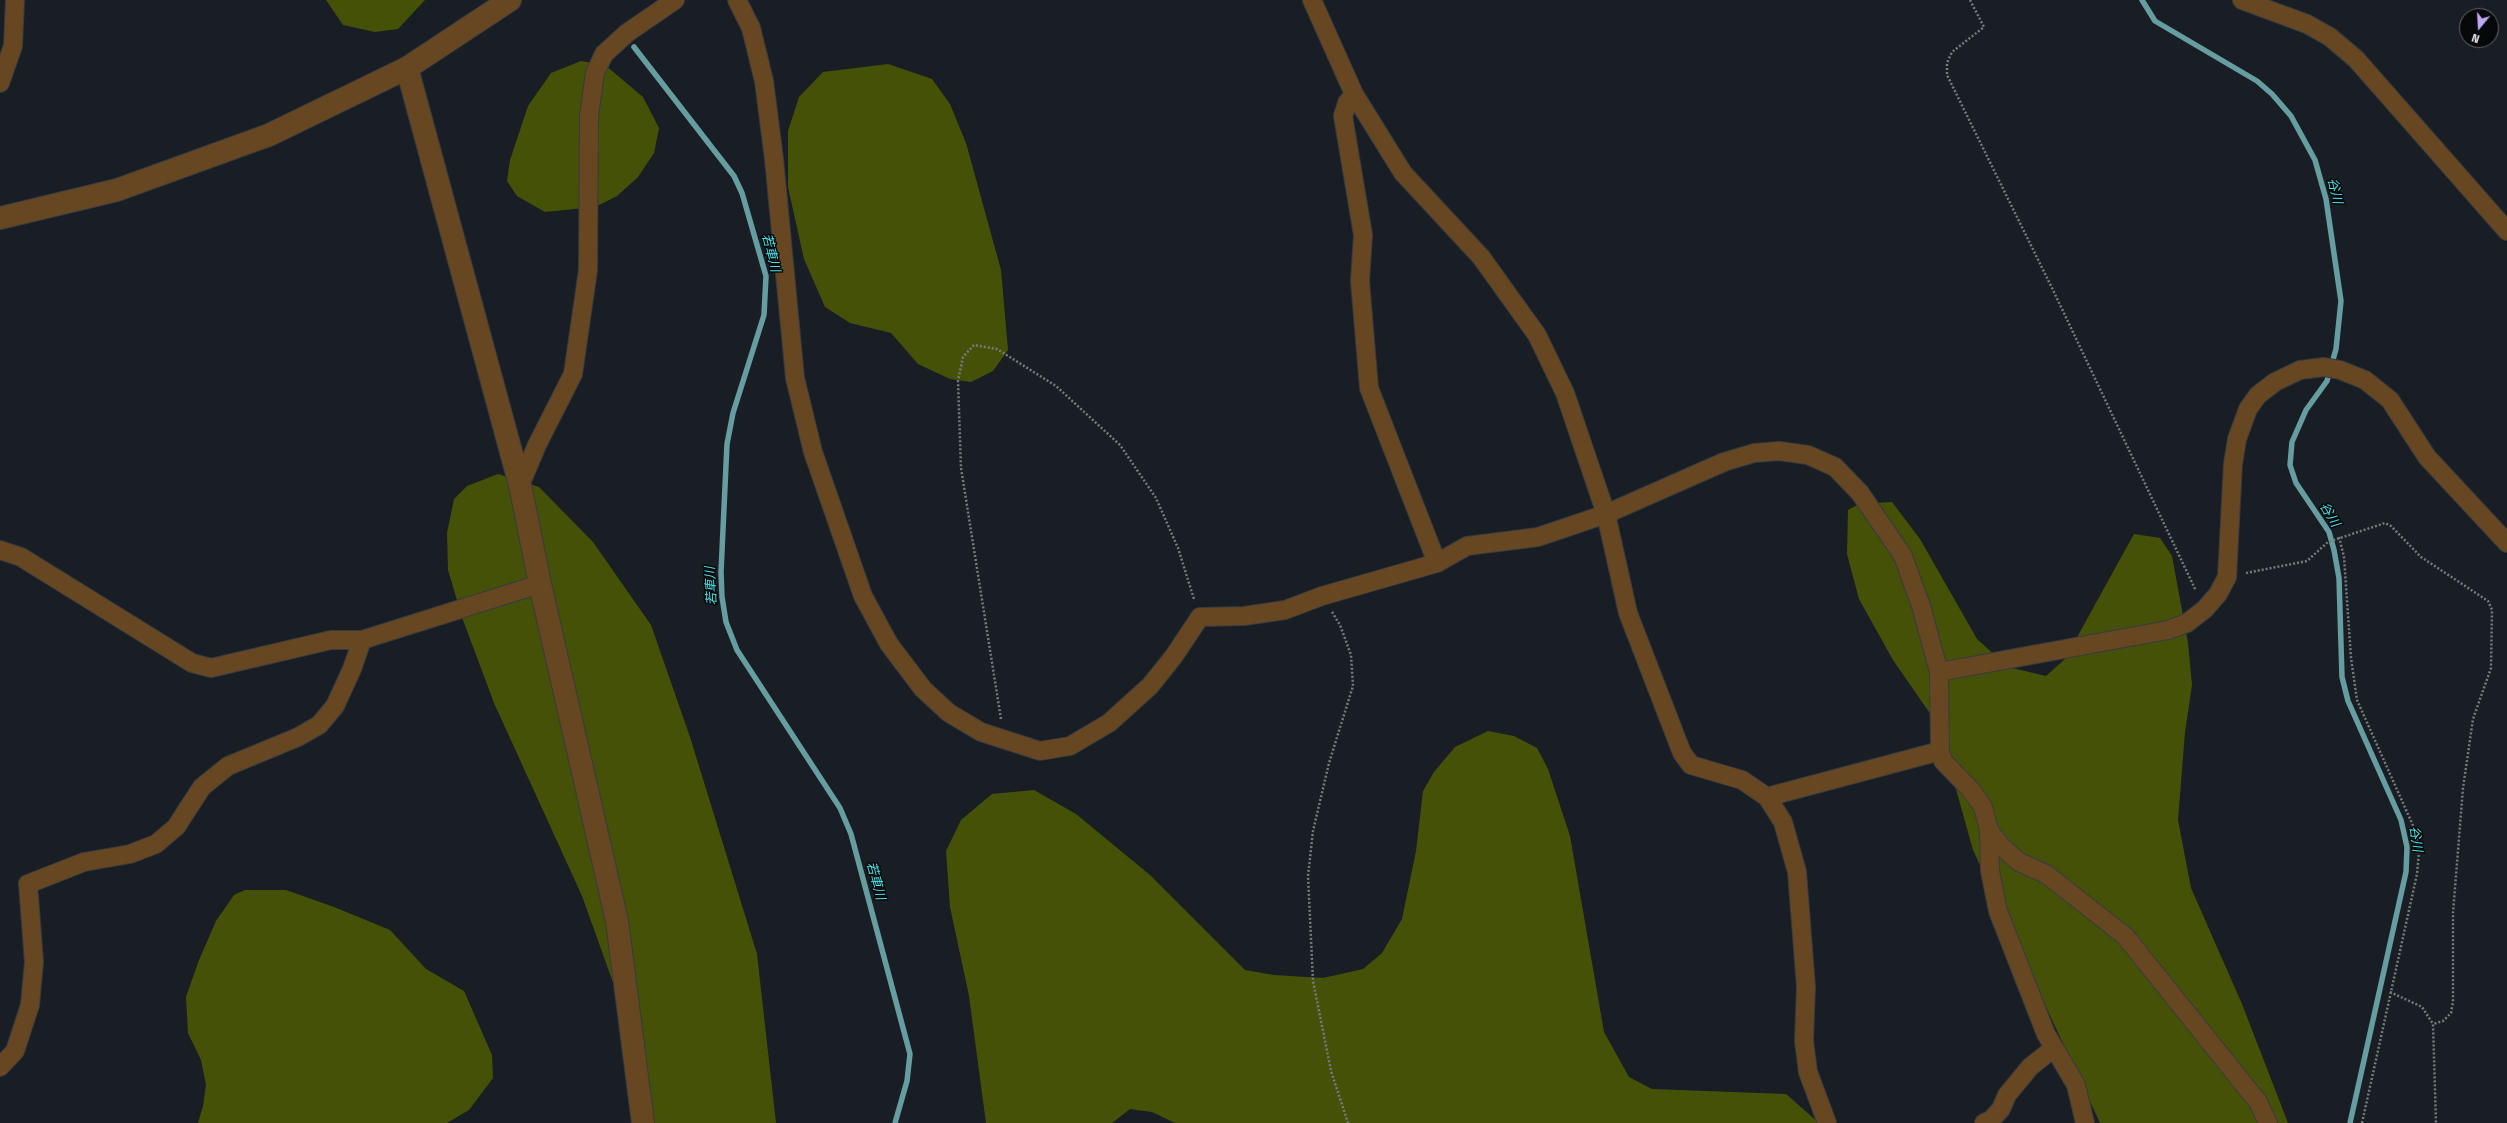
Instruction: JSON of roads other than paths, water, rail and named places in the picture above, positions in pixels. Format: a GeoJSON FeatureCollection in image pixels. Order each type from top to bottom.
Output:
{"type":"FeatureCollection","features":[{"type":"Feature","properties":{"kind":"street"},"geometry":{"type":"LineString","coordinates":[[0,83],[13,46],[15,0]]}},
{"type":"Feature","properties":{"kind":"street"},"geometry":{"type":"LineString","coordinates":[[0,218],[117,190],[269,135],[407,68],[510,0]]}},
{"type":"Feature","properties":{"kind":"street"},"geometry":{"type":"LineString","coordinates":[[520,485],[537,445],[573,374],[588,270],[589,116],[595,73],[604,54],[627,33],[675,0]]}},
{"type":"Feature","properties":{"kind":"street"},"geometry":{"type":"LineString","coordinates":[[736,0],[751,28],[764,81],[774,160],[795,378],[813,452],[846,551],[863,596],[889,644],[923,689],[949,713],[981,732],[1040,751],[1070,746],[1109,723],[1150,686],[1174,656],[1200,617],[1244,616],[1286,610],[1322,596],[1437,563],[1467,546],[1538,537],[1606,514],[1724,462],[1754,453],[1779,451],[1808,455],[1835,467],[1860,493],[1903,556],[1921,606],[1939,672],[1940,751],[1944,762],[1971,790],[1983,807],[1989,830],[1990,870],[1998,911],[2046,1034],[2076,1085],[2085,1123]]}},
{"type":"Feature","properties":{"kind":"street"},"geometry":{"type":"LineString","coordinates":[[1312,0],[1354,94],[1403,173],[1481,256],[1537,335],[1565,393],[1606,514],[1628,613],[1682,753],[1691,764],[1742,780],[1767,797],[1783,822],[1797,872],[1806,987],[1804,1041],[1808,1072],[1827,1123]]}},
{"type":"Feature","properties":{"kind":"street"},"geometry":{"type":"LineString","coordinates":[[2242,0],[2307,24],[2330,37],[2356,59],[2507,230]]}},
{"type":"Feature","properties":{"kind":"street"},"geometry":{"type":"LineString","coordinates":[[407,68],[520,485],[540,584],[617,921],[643,1123]]}},
{"type":"Feature","properties":{"kind":"street"},"geometry":{"type":"LineString","coordinates":[[1354,94],[1347,103],[1343,116],[1363,235],[1360,281],[1370,388],[1437,563]]}},
{"type":"Feature","properties":{"kind":"street"},"geometry":{"type":"LineString","coordinates":[[1939,672],[2168,630],[2187,622],[2205,610],[2218,594],[2227,577],[2233,464],[2237,439],[2248,409],[2258,395],[2274,382],[2300,370],[2332,368],[2365,380],[2390,400],[2426,457],[2507,543]]}},
{"type":"Feature","properties":{"kind":"street"},"geometry":{"type":"LineString","coordinates":[[0,550],[21,557],[200,666],[211,668],[330,640],[362,640],[540,584]]}},
{"type":"Feature","properties":{"kind":"street"},"geometry":{"type":"LineString","coordinates":[[0,1068],[15,1051],[30,1005],[34,962],[28,884],[84,862],[130,854],[156,844],[176,827],[202,787],[228,766],[298,737],[319,725],[335,706],[352,669],[362,640]]}},
{"type":"Feature","properties":{"kind":"street"},"geometry":{"type":"LineString","coordinates":[[1767,797],[1940,751]]}},
{"type":"Feature","properties":{"kind":"street"},"geometry":{"type":"LineString","coordinates":[[1989,830],[2002,847],[2019,862],[2046,874],[2125,936],[2258,1102],[2268,1123]]}},
{"type":"Feature","properties":{"kind":"street"},"geometry":{"type":"LineString","coordinates":[[1984,1123],[1991,1120],[2001,1109],[2007,1095],[2030,1067],[2054,1048]]}},
{"type":"Feature","properties":{"kind":"waterway","name":"谷川"},"geometry":{"type":"LineString","coordinates":[[2142,0],[2155,21],[2257,81],[2272,94],[2291,116],[2315,160],[2326,199],[2341,301],[2336,349],[2327,381],[2306,410],[2292,442],[2290,465],[2296,483],[2329,532],[2339,578],[2342,677],[2348,701],[2401,820],[2407,847],[2406,872],[2350,1123]]}},
{"type":"Feature","properties":{"kind":"waterway","name":"若車川"},"geometry":{"type":"LineString","coordinates":[[634,47],[734,176],[742,193],[766,276],[764,315],[733,413],[727,444],[721,572],[722,597],[726,622],[737,650],[840,808],[851,834],[910,1054],[907,1081],[895,1123]]}}]}
